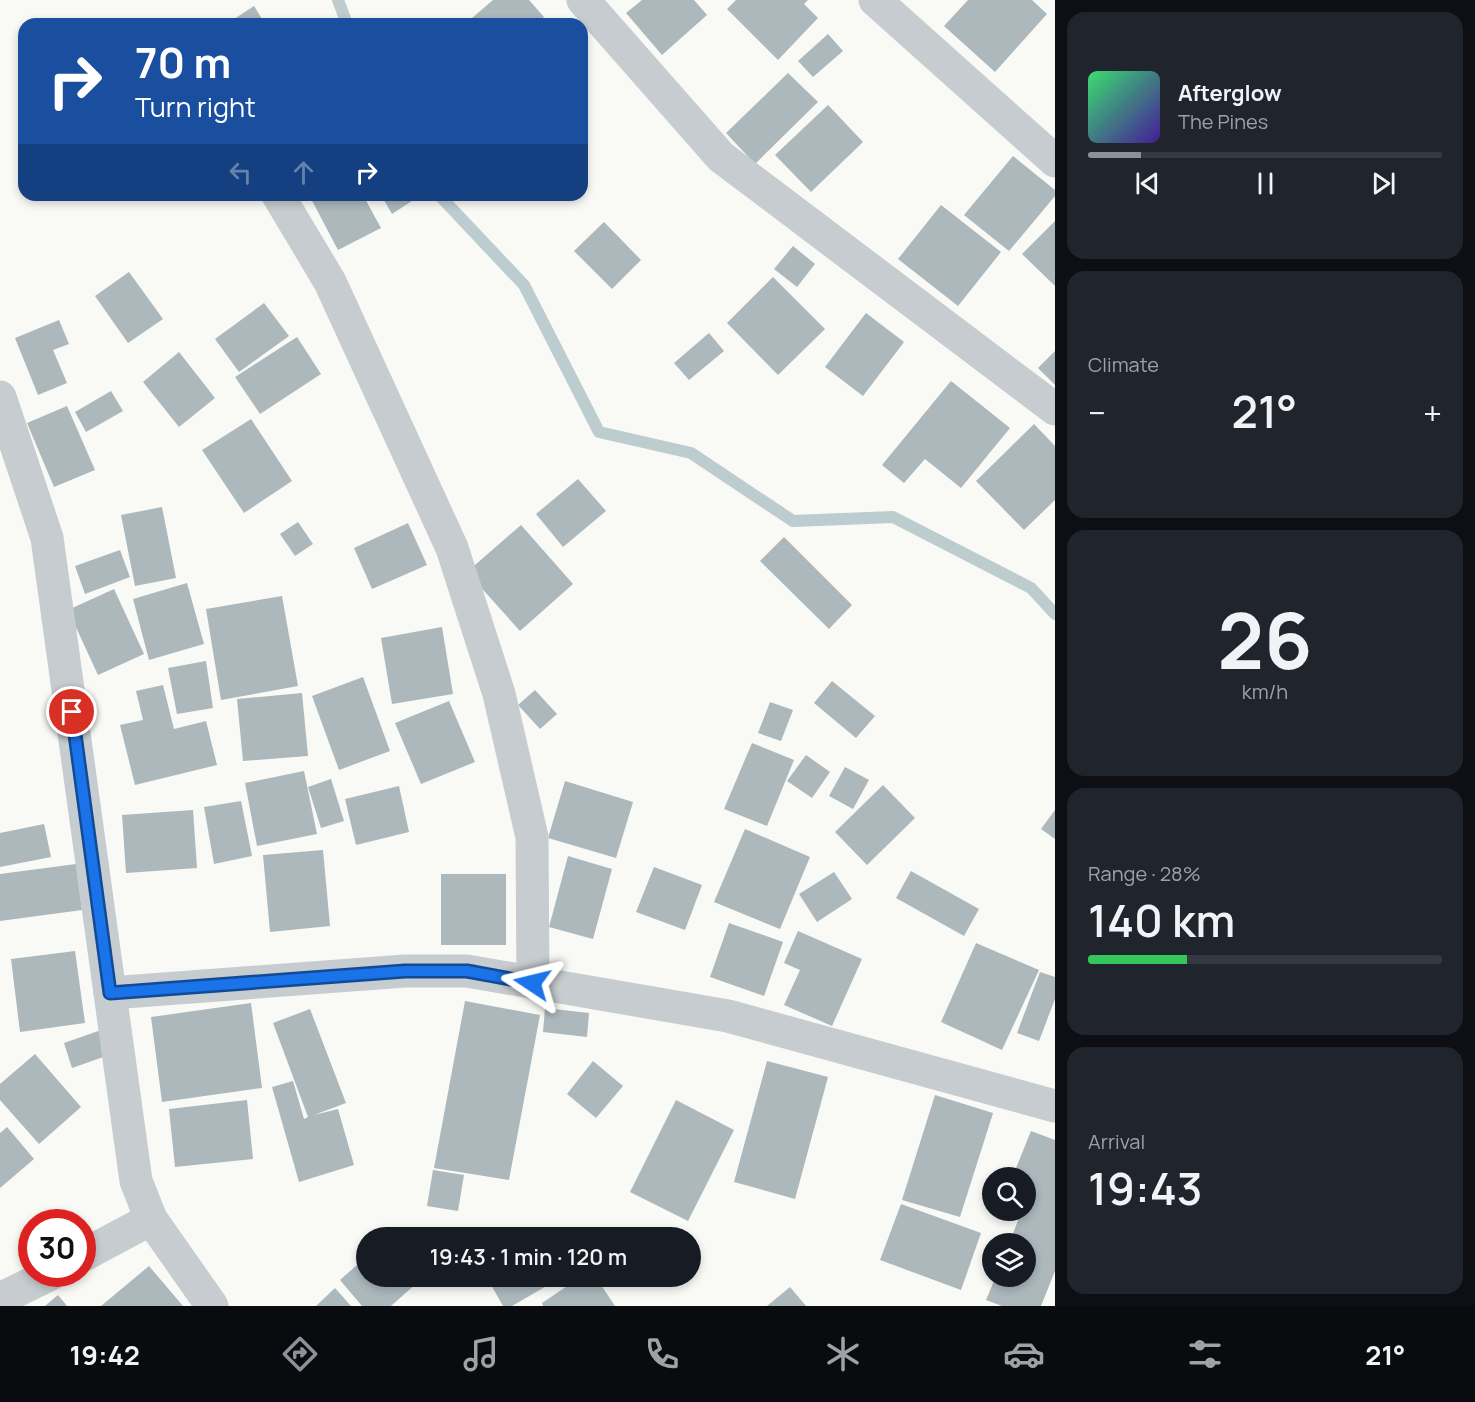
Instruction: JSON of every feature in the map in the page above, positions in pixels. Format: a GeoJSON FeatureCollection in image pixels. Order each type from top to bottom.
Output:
{"type":"FeatureCollection","features":[{"type":"Feature","properties":{"kind":"street"},"geometry":{"type":"LineString","coordinates":[[583,0],[721,157],[1055,409]]}},
{"type":"Feature","properties":{"kind":"street"},"geometry":{"type":"LineString","coordinates":[[875,0],[1055,161]]}},
{"type":"Feature","properties":{"kind":"street"},"geometry":{"type":"LineString","coordinates":[[282,201],[330,282],[452,548],[496,683],[532,837],[532,983]]}},
{"type":"Feature","properties":{"kind":"street"},"geometry":{"type":"LineString","coordinates":[[0,397],[47,538],[136,1181],[150,1219],[212,1306]]}},
{"type":"Feature","properties":{"kind":"street"},"geometry":{"type":"LineString","coordinates":[[110,993],[405,971],[467,971],[728,1016],[1055,1106]]}},
{"type":"Feature","properties":{"kind":"street"},"geometry":{"type":"LineString","coordinates":[[96,1248],[150,1219]]}},
{"type":"Feature","properties":{"kind":"street"},"geometry":{"type":"LineString","coordinates":[[0,1299],[24,1287]]}},
{"type":"Feature","properties":{"kind":"building"},"geometry":{"type":"Polygon","coordinates":[[[493,0],[529,0],[544,17],[543,18],[472,18],[493,0]]]}},
{"type":"Feature","properties":{"kind":"building"},"geometry":{"type":"Polygon","coordinates":[[[642,0],[694,0],[707,15],[662,55],[626,13],[642,0]]]}},
{"type":"Feature","properties":{"kind":"building"},"geometry":{"type":"Polygon","coordinates":[[[736,0],[808,0],[804,4],[818,18],[778,60],[727,9],[736,0]]]}},
{"type":"Feature","properties":{"kind":"building"},"geometry":{"type":"Polygon","coordinates":[[[968,0],[1032,0],[1047,14],[995,72],[944,26],[968,0]]]}},
{"type":"Feature","properties":{"kind":"building"},"geometry":{"type":"Polygon","coordinates":[[[254,6],[261,18],[236,18],[254,6]]]}},
{"type":"Feature","properties":{"kind":"building"},"geometry":{"type":"Polygon","coordinates":[[[828,34],[843,51],[813,77],[798,61],[828,34]]]}},
{"type":"Feature","properties":{"kind":"building"},"geometry":{"type":"Polygon","coordinates":[[[788,73],[818,102],[755,164],[726,133],[788,73]]]}},
{"type":"Feature","properties":{"kind":"building"},"geometry":{"type":"Polygon","coordinates":[[[828,105],[863,142],[811,192],[775,155],[828,105]]]}},
{"type":"Feature","properties":{"kind":"building"},"geometry":{"type":"Polygon","coordinates":[[[1013,156],[1055,190],[1055,196],[1009,251],[964,215],[1013,156]]]}},
{"type":"Feature","properties":{"kind":"building"},"geometry":{"type":"Polygon","coordinates":[[[312,201],[366,201],[381,228],[338,250],[312,201]]]}},
{"type":"Feature","properties":{"kind":"building"},"geometry":{"type":"Polygon","coordinates":[[[384,201],[412,201],[392,214],[384,201]]]}},
{"type":"Feature","properties":{"kind":"building"},"geometry":{"type":"Polygon","coordinates":[[[941,205],[1001,252],[958,306],[898,259],[941,205]]]}},
{"type":"Feature","properties":{"kind":"building"},"geometry":{"type":"Polygon","coordinates":[[[1055,221],[1055,286],[1022,254],[1055,221]]]}},
{"type":"Feature","properties":{"kind":"building"},"geometry":{"type":"Polygon","coordinates":[[[604,222],[641,260],[612,289],[574,251],[604,222]]]}},
{"type":"Feature","properties":{"kind":"building"},"geometry":{"type":"Polygon","coordinates":[[[793,246],[815,264],[797,287],[774,269],[793,246]]]}},
{"type":"Feature","properties":{"kind":"building"},"geometry":{"type":"Polygon","coordinates":[[[129,272],[163,319],[128,343],[95,296],[129,272]]]}},
{"type":"Feature","properties":{"kind":"building"},"geometry":{"type":"Polygon","coordinates":[[[773,277],[825,329],[778,375],[727,323],[773,277]]]}},
{"type":"Feature","properties":{"kind":"building"},"geometry":{"type":"Polygon","coordinates":[[[264,303],[289,336],[239,372],[215,339],[264,303]]]}},
{"type":"Feature","properties":{"kind":"building"},"geometry":{"type":"Polygon","coordinates":[[[866,313],[904,342],[863,396],[825,367],[866,313]]]}},
{"type":"Feature","properties":{"kind":"building"},"geometry":{"type":"Polygon","coordinates":[[[59,320],[69,344],[53,350],[67,383],[38,395],[15,338],[59,320]]]}},
{"type":"Feature","properties":{"kind":"building"},"geometry":{"type":"Polygon","coordinates":[[[709,333],[724,351],[689,380],[674,363],[709,333]]]}},
{"type":"Feature","properties":{"kind":"building"},"geometry":{"type":"Polygon","coordinates":[[[297,337],[321,374],[260,414],[235,377],[297,337]]]}},
{"type":"Feature","properties":{"kind":"building"},"geometry":{"type":"Polygon","coordinates":[[[1055,351],[1055,385],[1038,368],[1055,351]]]}},
{"type":"Feature","properties":{"kind":"building"},"geometry":{"type":"Polygon","coordinates":[[[179,352],[215,398],[179,427],[143,382],[179,352]]]}},
{"type":"Feature","properties":{"kind":"building"},"geometry":{"type":"Polygon","coordinates":[[[951,381],[1010,428],[961,488],[925,459],[904,483],[882,465],[951,381]]]}},
{"type":"Feature","properties":{"kind":"building"},"geometry":{"type":"Polygon","coordinates":[[[111,391],[123,411],[86,432],[75,412],[111,391]]]}},
{"type":"Feature","properties":{"kind":"building"},"geometry":{"type":"Polygon","coordinates":[[[67,406],[95,470],[54,487],[27,423],[67,406]]]}},
{"type":"Feature","properties":{"kind":"building"},"geometry":{"type":"Polygon","coordinates":[[[251,419],[292,481],[244,513],[202,450],[251,419]]]}},
{"type":"Feature","properties":{"kind":"building"},"geometry":{"type":"Polygon","coordinates":[[[1034,424],[1055,446],[1055,500],[1024,530],[976,481],[1034,424]]]}},
{"type":"Feature","properties":{"kind":"building"},"geometry":{"type":"Polygon","coordinates":[[[578,479],[606,511],[563,547],[536,514],[578,479]]]}},
{"type":"Feature","properties":{"kind":"building"},"geometry":{"type":"Polygon","coordinates":[[[162,507],[176,578],[135,586],[121,515],[162,507]]]}},
{"type":"Feature","properties":{"kind":"building"},"geometry":{"type":"Polygon","coordinates":[[[298,522],[313,544],[295,556],[280,534],[298,522]]]}},
{"type":"Feature","properties":{"kind":"building"},"geometry":{"type":"Polygon","coordinates":[[[408,523],[427,565],[372,589],[354,548],[408,523]]]}},
{"type":"Feature","properties":{"kind":"building"},"geometry":{"type":"Polygon","coordinates":[[[521,525],[573,584],[520,631],[467,572],[521,525]]]}},
{"type":"Feature","properties":{"kind":"building"},"geometry":{"type":"Polygon","coordinates":[[[784,537],[852,605],[829,629],[760,561],[784,537]]]}},
{"type":"Feature","properties":{"kind":"building"},"geometry":{"type":"Polygon","coordinates":[[[120,550],[130,577],[85,594],[75,566],[120,550]]]}},
{"type":"Feature","properties":{"kind":"building"},"geometry":{"type":"Polygon","coordinates":[[[187,583],[204,644],[149,660],[133,599],[187,583]]]}},
{"type":"Feature","properties":{"kind":"building"},"geometry":{"type":"Polygon","coordinates":[[[114,589],[144,654],[98,675],[68,610],[114,589]]]}},
{"type":"Feature","properties":{"kind":"building"},"geometry":{"type":"Polygon","coordinates":[[[282,596],[298,686],[221,700],[206,609],[282,596]]]}},
{"type":"Feature","properties":{"kind":"building"},"geometry":{"type":"Polygon","coordinates":[[[442,627],[453,694],[392,704],[381,638],[442,627]]]}},
{"type":"Feature","properties":{"kind":"building"},"geometry":{"type":"Polygon","coordinates":[[[206,661],[213,708],[177,714],[168,668],[206,661]]]}},
{"type":"Feature","properties":{"kind":"building"},"geometry":{"type":"Polygon","coordinates":[[[363,677],[390,751],[339,770],[312,696],[363,677]]]}},
{"type":"Feature","properties":{"kind":"building"},"geometry":{"type":"Polygon","coordinates":[[[832,681],[875,716],[856,738],[814,703],[832,681]]]}},
{"type":"Feature","properties":{"kind":"building"},"geometry":{"type":"Polygon","coordinates":[[[163,685],[174,729],[206,721],[217,765],[135,785],[120,725],[143,720],[136,691],[163,685]]]}},
{"type":"Feature","properties":{"kind":"building"},"geometry":{"type":"Polygon","coordinates":[[[535,690],[557,714],[540,729],[518,705],[535,690]]]}},
{"type":"Feature","properties":{"kind":"building"},"geometry":{"type":"Polygon","coordinates":[[[302,693],[308,756],[243,761],[237,699],[302,693]]]}},
{"type":"Feature","properties":{"kind":"building"},"geometry":{"type":"Polygon","coordinates":[[[449,701],[475,762],[421,784],[395,723],[449,701]]]}},
{"type":"Feature","properties":{"kind":"building"},"geometry":{"type":"Polygon","coordinates":[[[770,702],[793,710],[781,741],[758,733],[770,702]]]}},
{"type":"Feature","properties":{"kind":"building"},"geometry":{"type":"Polygon","coordinates":[[[752,743],[794,760],[767,826],[724,809],[752,743]]]}},
{"type":"Feature","properties":{"kind":"building"},"geometry":{"type":"Polygon","coordinates":[[[806,755],[830,772],[812,798],[787,781],[806,755]]]}},
{"type":"Feature","properties":{"kind":"building"},"geometry":{"type":"Polygon","coordinates":[[[845,767],[869,780],[853,809],[829,796],[845,767]]]}},
{"type":"Feature","properties":{"kind":"building"},"geometry":{"type":"Polygon","coordinates":[[[304,771],[317,834],[257,846],[245,783],[304,771]]]}},
{"type":"Feature","properties":{"kind":"building"},"geometry":{"type":"Polygon","coordinates":[[[331,779],[344,821],[321,828],[308,787],[331,779]]]}},
{"type":"Feature","properties":{"kind":"building"},"geometry":{"type":"Polygon","coordinates":[[[565,781],[633,802],[616,858],[548,838],[565,781]]]}},
{"type":"Feature","properties":{"kind":"building"},"geometry":{"type":"Polygon","coordinates":[[[883,785],[915,818],[867,865],[835,832],[883,785]]]}},
{"type":"Feature","properties":{"kind":"building"},"geometry":{"type":"Polygon","coordinates":[[[399,786],[409,832],[356,845],[345,799],[399,786]]]}},
{"type":"Feature","properties":{"kind":"building"},"geometry":{"type":"Polygon","coordinates":[[[241,801],[252,856],[214,864],[204,807],[241,801]]]}},
{"type":"Feature","properties":{"kind":"building"},"geometry":{"type":"Polygon","coordinates":[[[193,810],[197,868],[126,873],[122,815],[193,810]]]}},
{"type":"Feature","properties":{"kind":"building"},"geometry":{"type":"Polygon","coordinates":[[[1055,810],[1055,839],[1041,829],[1055,810]]]}},
{"type":"Feature","properties":{"kind":"building"},"geometry":{"type":"Polygon","coordinates":[[[44,824],[51,857],[0,867],[0,833],[44,824]]]}},
{"type":"Feature","properties":{"kind":"building"},"geometry":{"type":"Polygon","coordinates":[[[745,829],[810,857],[780,929],[714,902],[745,829]]]}},
{"type":"Feature","properties":{"kind":"building"},"geometry":{"type":"Polygon","coordinates":[[[323,850],[330,926],[270,932],[263,855],[323,850]]]}},
{"type":"Feature","properties":{"kind":"building"},"geometry":{"type":"Polygon","coordinates":[[[568,856],[612,869],[593,939],[549,927],[568,856]]]}},
{"type":"Feature","properties":{"kind":"building"},"geometry":{"type":"Polygon","coordinates":[[[76,864],[82,910],[0,921],[0,874],[76,864]]]}},
{"type":"Feature","properties":{"kind":"building"},"geometry":{"type":"Polygon","coordinates":[[[654,867],[702,885],[685,930],[636,912],[654,867]]]}},
{"type":"Feature","properties":{"kind":"building"},"geometry":{"type":"Polygon","coordinates":[[[911,871],[979,909],[964,936],[896,898],[911,871]]]}},
{"type":"Feature","properties":{"kind":"building"},"geometry":{"type":"Polygon","coordinates":[[[834,872],[852,899],[817,922],[799,894],[834,872]]]}},
{"type":"Feature","properties":{"kind":"building"},"geometry":{"type":"Polygon","coordinates":[[[441,874],[506,874],[506,945],[441,945],[441,874]]]}},
{"type":"Feature","properties":{"kind":"building"},"geometry":{"type":"Polygon","coordinates":[[[729,923],[783,942],[764,996],[710,977],[729,923]]]}},
{"type":"Feature","properties":{"kind":"building"},"geometry":{"type":"Polygon","coordinates":[[[798,931],[862,959],[832,1026],[784,1005],[800,970],[784,963],[798,931]]]}},
{"type":"Feature","properties":{"kind":"building"},"geometry":{"type":"Polygon","coordinates":[[[976,943],[1039,970],[1002,1050],[941,1022],[976,943]]]}},
{"type":"Feature","properties":{"kind":"building"},"geometry":{"type":"Polygon","coordinates":[[[75,951],[85,1023],[20,1032],[11,959],[75,951]]]}},
{"type":"Feature","properties":{"kind":"building"},"geometry":{"type":"Polygon","coordinates":[[[1040,972],[1055,977],[1055,999],[1039,1041],[1017,1033],[1040,972]]]}},
{"type":"Feature","properties":{"kind":"building"},"geometry":{"type":"Polygon","coordinates":[[[465,1001],[540,1015],[509,1180],[434,1168],[465,1001]]]}},
{"type":"Feature","properties":{"kind":"building"},"geometry":{"type":"Polygon","coordinates":[[[251,1003],[262,1088],[162,1102],[151,1017],[251,1003]]]}},
{"type":"Feature","properties":{"kind":"building"},"geometry":{"type":"Polygon","coordinates":[[[545,1008],[589,1013],[587,1037],[543,1032],[545,1008]]]}},
{"type":"Feature","properties":{"kind":"building"},"geometry":{"type":"Polygon","coordinates":[[[310,1009],[346,1103],[314,1115],[338,1109],[354,1165],[299,1182],[272,1087],[293,1081],[304,1119],[308,1117],[273,1023],[310,1009]]]}},
{"type":"Feature","properties":{"kind":"building"},"geometry":{"type":"Polygon","coordinates":[[[104,1029],[112,1054],[72,1068],[64,1043],[104,1029]]]}},
{"type":"Feature","properties":{"kind":"building"},"geometry":{"type":"Polygon","coordinates":[[[35,1054],[81,1107],[39,1144],[0,1100],[0,1084],[35,1054]]]}},
{"type":"Feature","properties":{"kind":"building"},"geometry":{"type":"Polygon","coordinates":[[[593,1061],[623,1086],[596,1118],[567,1094],[593,1061]]]}},
{"type":"Feature","properties":{"kind":"building"},"geometry":{"type":"Polygon","coordinates":[[[767,1061],[828,1077],[795,1199],[734,1182],[767,1061]]]}},
{"type":"Feature","properties":{"kind":"building"},"geometry":{"type":"Polygon","coordinates":[[[935,1095],[993,1113],[960,1217],[902,1200],[935,1095]]]}},
{"type":"Feature","properties":{"kind":"building"},"geometry":{"type":"Polygon","coordinates":[[[247,1100],[253,1159],[175,1167],[169,1109],[247,1100]]]}},
{"type":"Feature","properties":{"kind":"building"},"geometry":{"type":"Polygon","coordinates":[[[676,1100],[734,1130],[688,1221],[630,1192],[676,1100]]]}},
{"type":"Feature","properties":{"kind":"building"},"geometry":{"type":"Polygon","coordinates":[[[7,1127],[34,1159],[0,1188],[0,1133],[7,1127]]]}},
{"type":"Feature","properties":{"kind":"building"},"geometry":{"type":"Polygon","coordinates":[[[1031,1131],[1055,1140],[1055,1271],[1041,1306],[1002,1306],[986,1300],[991,1287],[1036,1287],[1036,1233],[1013,1233],[1018,1221],[1036,1221],[1036,1167],[1016,1167],[1031,1131]]]}},
{"type":"Feature","properties":{"kind":"building"},"geometry":{"type":"Polygon","coordinates":[[[433,1170],[464,1175],[458,1211],[427,1206],[433,1170]]]}},
{"type":"Feature","properties":{"kind":"building"},"geometry":{"type":"Polygon","coordinates":[[[901,1204],[981,1233],[961,1290],[880,1260],[901,1204]]]}},
{"type":"Feature","properties":{"kind":"building"},"geometry":{"type":"Polygon","coordinates":[[[149,1266],[183,1306],[101,1306],[149,1266]]]}},
{"type":"Feature","properties":{"kind":"building"},"geometry":{"type":"Polygon","coordinates":[[[356,1266],[356,1287],[412,1287],[391,1306],[362,1306],[340,1280],[356,1266]]]}},
{"type":"Feature","properties":{"kind":"building"},"geometry":{"type":"Polygon","coordinates":[[[492,1287],[545,1287],[512,1306],[503,1306],[492,1287]]]}},
{"type":"Feature","properties":{"kind":"building"},"geometry":{"type":"Polygon","coordinates":[[[566,1287],[602,1287],[615,1306],[543,1306],[542,1303],[566,1287]]]}},
{"type":"Feature","properties":{"kind":"building"},"geometry":{"type":"Polygon","coordinates":[[[790,1287],[806,1306],[767,1306],[790,1287]]]}},
{"type":"Feature","properties":{"kind":"building"},"geometry":{"type":"Polygon","coordinates":[[[335,1288],[351,1306],[316,1306],[335,1288]]]}},
{"type":"Feature","properties":{"kind":"building"},"geometry":{"type":"Polygon","coordinates":[[[58,1295],[67,1306],[45,1306],[58,1295]]]}},
{"type":"Feature","properties":{"kind":"waterway"},"geometry":{"type":"LineString","coordinates":[[338,0],[345,18]]}},
{"type":"Feature","properties":{"kind":"waterway"},"geometry":{"type":"LineString","coordinates":[[445,201],[524,285],[599,432],[691,453],[793,521],[893,517],[1031,588],[1055,614]]}},
{"type":"Feature","properties":{"kind":"route"},"geometry":{"type":"LineString","coordinates":[[72,712],[110,993],[405,971],[467,971],[532,983]]}}]}
